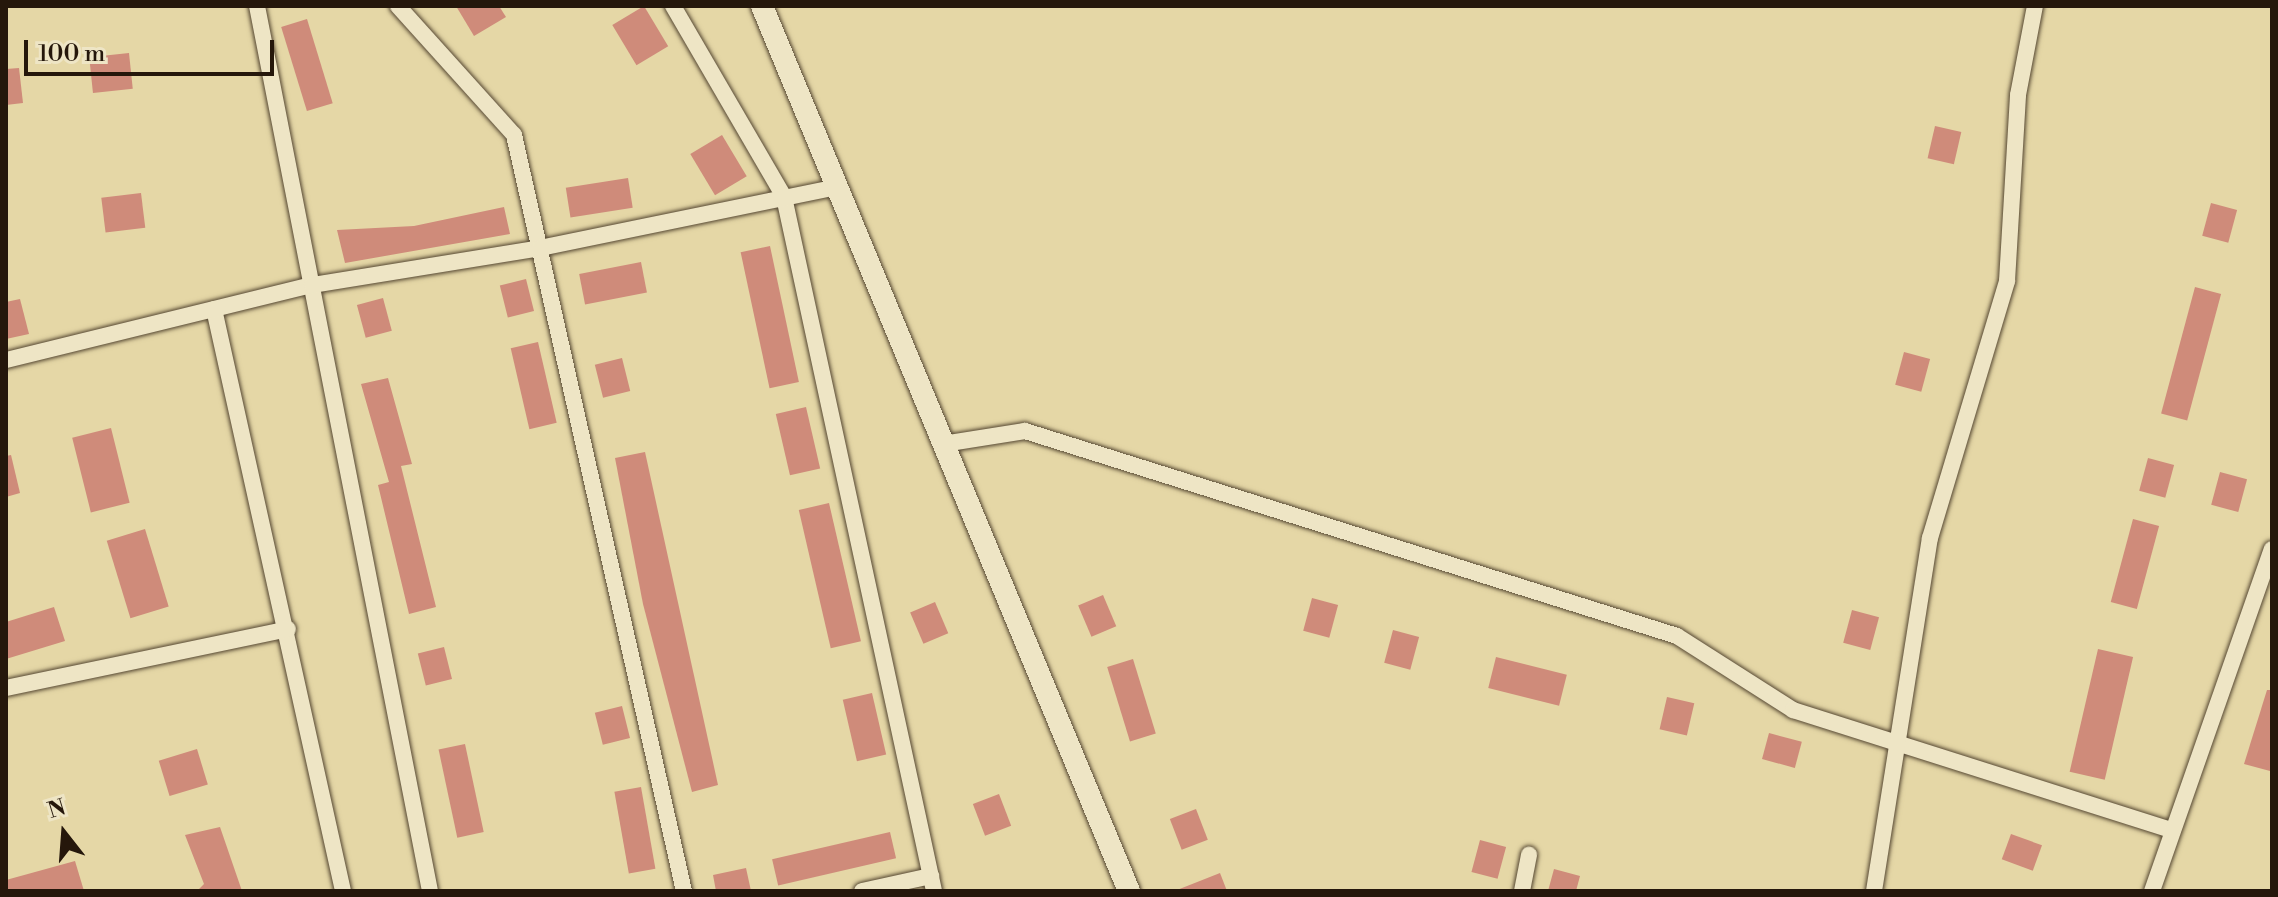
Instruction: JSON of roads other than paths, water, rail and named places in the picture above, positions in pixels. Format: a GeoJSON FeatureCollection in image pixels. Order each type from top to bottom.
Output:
{"type":"FeatureCollection","features":[{"type":"Feature","properties":{"kind":"main road"},"geometry":{"type":"LineString","coordinates":[[762,6],[1129,891]]}},
{"type":"Feature","properties":{"kind":"street"},"geometry":{"type":"LineString","coordinates":[[257,6],[430,891]]}},
{"type":"Feature","properties":{"kind":"street"},"geometry":{"type":"LineString","coordinates":[[398,6],[514,135],[684,891]]}},
{"type":"Feature","properties":{"kind":"street"},"geometry":{"type":"LineString","coordinates":[[673,6],[784,197],[932,883],[862,891]]}},
{"type":"Feature","properties":{"kind":"street"},"geometry":{"type":"LineString","coordinates":[[1874,891],[1900,749],[1930,538],[2007,281],[2018,95],[2035,6]]}},
{"type":"Feature","properties":{"kind":"street"},"geometry":{"type":"LineString","coordinates":[[6,360],[312,285],[540,248],[837,187]]}},
{"type":"Feature","properties":{"kind":"street"},"geometry":{"type":"LineString","coordinates":[[214,309],[288,629],[343,891]]}},
{"type":"Feature","properties":{"kind":"street"},"geometry":{"type":"LineString","coordinates":[[943,444],[1025,431],[1677,636],[1793,710],[1900,749],[2169,829]]}},
{"type":"Feature","properties":{"kind":"street"},"geometry":{"type":"LineString","coordinates":[[2152,891],[2169,829],[2272,549]]}},
{"type":"Feature","properties":{"kind":"street"},"geometry":{"type":"LineString","coordinates":[[6,688],[288,629]]}},
{"type":"Feature","properties":{"kind":"street"},"geometry":{"type":"LineString","coordinates":[[1522,891],[1529,855]]}}]}
